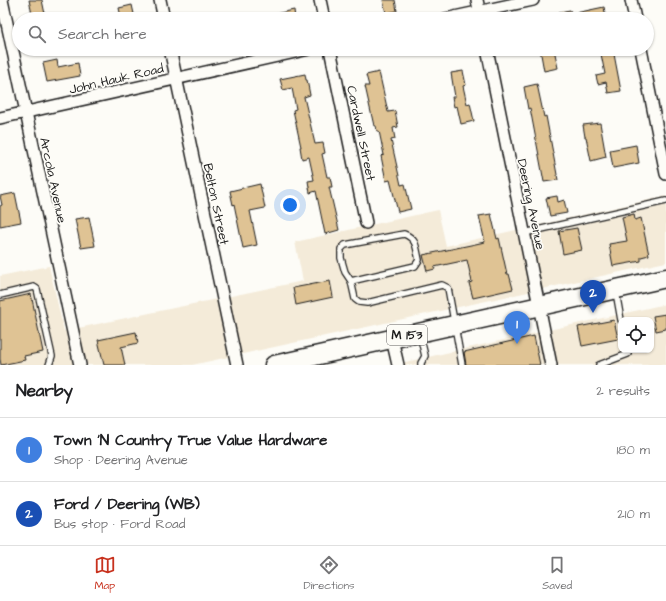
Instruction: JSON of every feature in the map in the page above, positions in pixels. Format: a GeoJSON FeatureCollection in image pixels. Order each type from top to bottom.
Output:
{"type":"FeatureCollection","features":[{"type":"Feature","properties":{"kind":"main road","name":"M 153"},"geometry":{"type":"LineString","coordinates":[[274,365],[666,278]]}},
{"type":"Feature","properties":{"kind":"street","name":"Arcola Avenue"},"geometry":{"type":"LineString","coordinates":[[2,0],[12,49]]}},
{"type":"Feature","properties":{"kind":"street"},"geometry":{"type":"LineString","coordinates":[[160,0],[163,12]]}},
{"type":"Feature","properties":{"kind":"street"},"geometry":{"type":"LineString","coordinates":[[320,0],[323,12]]}},
{"type":"Feature","properties":{"kind":"street"},"geometry":{"type":"LineString","coordinates":[[477,0],[479,12]]}},
{"type":"Feature","properties":{"kind":"street"},"geometry":{"type":"LineString","coordinates":[[491,12],[533,0]]}},
{"type":"Feature","properties":{"kind":"street"},"geometry":{"type":"LineString","coordinates":[[631,0],[634,12]]}},
{"type":"Feature","properties":{"kind":"street","name":"Arcola Avenue"},"geometry":{"type":"LineString","coordinates":[[13,56],[80,365]]}},
{"type":"Feature","properties":{"kind":"street","name":"Belton Street"},"geometry":{"type":"LineString","coordinates":[[172,56],[237,365]]}},
{"type":"Feature","properties":{"kind":"street","name":"John Hauk Road"},"geometry":{"type":"LineString","coordinates":[[0,118],[277,56]]}},
{"type":"Feature","properties":{"kind":"street","name":"Cardwell Street"},"geometry":{"type":"LineString","coordinates":[[331,56],[366,223]]}},
{"type":"Feature","properties":{"kind":"street","name":"Deering Avenue"},"geometry":{"type":"LineString","coordinates":[[488,56],[551,365]]}},
{"type":"Feature","properties":{"kind":"street"},"geometry":{"type":"LineString","coordinates":[[642,56],[666,174]]}},
{"type":"Feature","properties":{"kind":"street"},"geometry":{"type":"LineString","coordinates":[[392,339],[398,365]]}},
{"type":"Feature","properties":{"kind":"lane"},"geometry":{"type":"LineString","coordinates":[[524,233],[666,201]]}},
{"type":"Feature","properties":{"kind":"lane"},"geometry":{"type":"LineString","coordinates":[[351,281],[415,266],[419,260],[415,243],[411,237],[404,234],[345,245],[341,249],[341,258],[345,272],[351,281],[355,299],[359,302],[366,303],[442,285],[448,288],[462,365]]}},
{"type":"Feature","properties":{"kind":"lane"},"geometry":{"type":"LineString","coordinates":[[0,295],[34,288],[37,289],[52,356],[49,365]]}},
{"type":"Feature","properties":{"kind":"lane"},"geometry":{"type":"LineString","coordinates":[[615,289],[620,317]]}},
{"type":"Feature","properties":{"kind":"lane"},"geometry":{"type":"LineString","coordinates":[[419,333],[425,356],[421,363],[422,365]]}},
{"type":"Feature","properties":{"kind":"lane"},"geometry":{"type":"LineString","coordinates":[[599,365],[625,353]]}},
{"type":"Feature","properties":{"kind":"shaded area"},"geometry":{"type":"Polygon","coordinates":[[[666,196],[666,262],[192,365],[0,365],[0,276],[49,266],[64,331],[303,281],[295,242],[438,210],[446,246],[666,196]]]}},
{"type":"Feature","properties":{"kind":"shaded area"},"geometry":{"type":"Polygon","coordinates":[[[666,304],[666,365],[392,365],[666,304]]]}},
{"type":"Feature","properties":{"kind":"building"},"geometry":{"type":"Polygon","coordinates":[[[29,0],[42,0],[45,12],[32,12],[29,0]]]}},
{"type":"Feature","properties":{"kind":"building"},"geometry":{"type":"Polygon","coordinates":[[[383,0],[395,0],[397,11],[386,12],[383,0]]]}},
{"type":"Feature","properties":{"kind":"building"},"geometry":{"type":"Polygon","coordinates":[[[132,5],[134,12],[120,12],[119,8],[132,5]]]}},
{"type":"Feature","properties":{"kind":"building"},"geometry":{"type":"Polygon","coordinates":[[[604,7],[605,12],[580,12],[604,7]]]}},
{"type":"Feature","properties":{"kind":"building"},"geometry":{"type":"Polygon","coordinates":[[[570,10],[570,12],[559,12],[570,10]]]}},
{"type":"Feature","properties":{"kind":"building"},"geometry":{"type":"Polygon","coordinates":[[[541,56],[555,56],[558,68],[544,71],[541,56]]]}},
{"type":"Feature","properties":{"kind":"building"},"geometry":{"type":"Polygon","coordinates":[[[601,56],[614,56],[621,91],[608,93],[606,82],[598,84],[596,76],[605,74],[601,56]]]}},
{"type":"Feature","properties":{"kind":"building"},"geometry":{"type":"Polygon","coordinates":[[[57,60],[58,67],[78,63],[80,76],[47,82],[43,63],[57,60]]]}},
{"type":"Feature","properties":{"kind":"building"},"geometry":{"type":"Polygon","coordinates":[[[463,71],[466,85],[463,86],[467,104],[470,103],[474,121],[461,124],[457,106],[454,107],[452,97],[455,97],[451,73],[463,71]]]}},
{"type":"Feature","properties":{"kind":"building"},"geometry":{"type":"Polygon","coordinates":[[[379,72],[388,112],[395,111],[398,127],[393,128],[395,139],[391,140],[401,185],[405,184],[411,209],[398,212],[390,180],[386,181],[381,156],[384,155],[379,131],[377,131],[376,126],[374,126],[365,86],[369,86],[366,75],[379,72]]]}},
{"type":"Feature","properties":{"kind":"building"},"geometry":{"type":"Polygon","coordinates":[[[305,74],[310,95],[304,97],[315,144],[323,143],[325,153],[322,154],[327,177],[330,177],[332,187],[329,187],[339,230],[325,234],[316,191],[310,193],[308,181],[314,180],[309,157],[302,159],[293,110],[296,109],[292,88],[283,90],[280,79],[305,74]]]}},
{"type":"Feature","properties":{"kind":"building"},"geometry":{"type":"Polygon","coordinates":[[[537,84],[544,117],[546,116],[558,180],[544,182],[530,108],[528,109],[524,87],[537,84]]]}},
{"type":"Feature","properties":{"kind":"building"},"geometry":{"type":"Polygon","coordinates":[[[600,123],[606,157],[591,161],[583,125],[600,123]]]}},
{"type":"Feature","properties":{"kind":"building"},"geometry":{"type":"Polygon","coordinates":[[[636,145],[639,163],[613,168],[610,150],[636,145]]]}},
{"type":"Feature","properties":{"kind":"building"},"geometry":{"type":"Polygon","coordinates":[[[260,184],[265,208],[250,211],[257,245],[243,248],[230,191],[260,184]]]}},
{"type":"Feature","properties":{"kind":"building"},"geometry":{"type":"Polygon","coordinates":[[[15,193],[21,222],[0,226],[0,206],[2,205],[0,196],[15,193]]]}},
{"type":"Feature","properties":{"kind":"building"},"geometry":{"type":"Polygon","coordinates":[[[557,196],[558,202],[564,200],[567,213],[550,216],[546,198],[557,196]]]}},
{"type":"Feature","properties":{"kind":"building"},"geometry":{"type":"Polygon","coordinates":[[[491,214],[497,239],[499,238],[507,274],[509,274],[513,289],[473,298],[469,283],[472,282],[467,260],[434,267],[435,269],[427,271],[423,255],[485,242],[479,216],[491,214]]]}},
{"type":"Feature","properties":{"kind":"building"},"geometry":{"type":"Polygon","coordinates":[[[634,214],[635,220],[641,218],[649,255],[641,257],[641,261],[613,266],[609,244],[627,241],[622,217],[634,214]]]}},
{"type":"Feature","properties":{"kind":"building"},"geometry":{"type":"Polygon","coordinates":[[[89,217],[95,246],[81,248],[75,219],[89,217]]]}},
{"type":"Feature","properties":{"kind":"building"},"geometry":{"type":"Polygon","coordinates":[[[577,228],[582,250],[563,254],[559,231],[577,228]]]}},
{"type":"Feature","properties":{"kind":"building"},"geometry":{"type":"Polygon","coordinates":[[[330,281],[333,297],[296,305],[293,288],[330,281]]]}},
{"type":"Feature","properties":{"kind":"building"},"geometry":{"type":"Polygon","coordinates":[[[31,294],[43,352],[24,356],[25,360],[1,365],[0,301],[31,294]]]}},
{"type":"Feature","properties":{"kind":"building"},"geometry":{"type":"Polygon","coordinates":[[[666,314],[666,329],[656,331],[653,316],[666,314]]]}},
{"type":"Feature","properties":{"kind":"building"},"geometry":{"type":"Polygon","coordinates":[[[614,320],[618,339],[582,346],[578,327],[614,320]]]}},
{"type":"Feature","properties":{"kind":"building"},"geometry":{"type":"Polygon","coordinates":[[[136,332],[138,343],[121,347],[125,365],[104,365],[98,340],[136,332]]]}},
{"type":"Feature","properties":{"kind":"building"},"geometry":{"type":"Polygon","coordinates":[[[534,336],[540,365],[466,365],[464,352],[534,336]]]}},
{"type":"Feature","properties":{"kind":"place","name":"Ford / Deering (WB)"},"geometry":{"type":"Point","coordinates":[593,313]}},
{"type":"Feature","properties":{"kind":"place","name":"Town 'N Country True Value Hardware"},"geometry":{"type":"Point","coordinates":[517,344]}}]}
